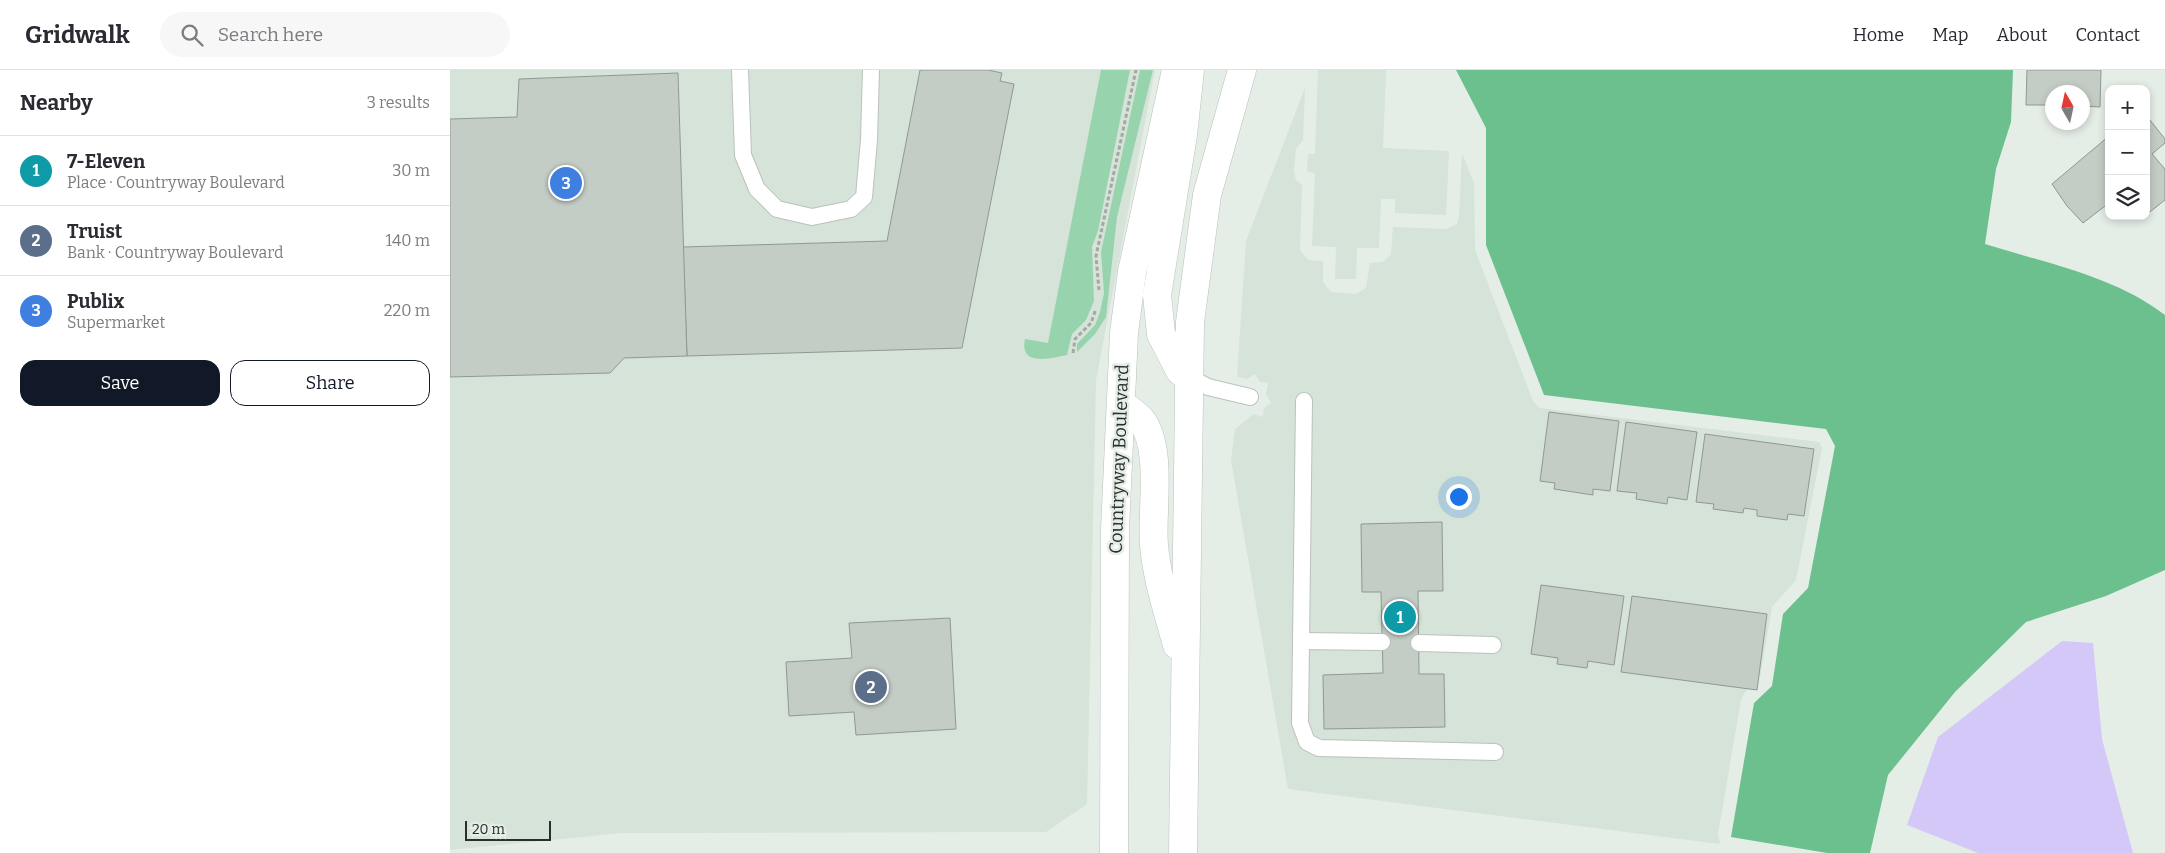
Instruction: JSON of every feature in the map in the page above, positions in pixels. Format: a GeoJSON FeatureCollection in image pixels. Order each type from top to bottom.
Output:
{"type":"FeatureCollection","features":[{"type":"Feature","properties":{"kind":"street","name":"Countryway Boulevard"},"geometry":{"type":"LineString","coordinates":[[1114,853],[1115,528],[1124,333],[1132,272],[1176,70]]}},
{"type":"Feature","properties":{"kind":"street"},"geometry":{"type":"LineString","coordinates":[[1189,376],[1180,371],[1160,334],[1157,295],[1183,135],[1190,70]]}},
{"type":"Feature","properties":{"kind":"street"},"geometry":{"type":"LineString","coordinates":[[1183,853],[1190,322],[1207,195],[1240,73]]}},
{"type":"Feature","properties":{"kind":"street"},"geometry":{"type":"LineString","coordinates":[[1122,404],[1142,421],[1150,441],[1155,484],[1154,543],[1156,565],[1160,587],[1184,671]]}},
{"type":"Feature","properties":{"kind":"lane"},"geometry":{"type":"LineString","coordinates":[[740,70],[743,155],[758,189],[776,209],[812,217],[852,209],[864,197],[869,140],[870,70]]}},
{"type":"Feature","properties":{"kind":"lane"},"geometry":{"type":"LineString","coordinates":[[1189,376],[1208,387],[1250,397]]}},
{"type":"Feature","properties":{"kind":"lane"},"geometry":{"type":"LineString","coordinates":[[1304,402],[1300,723],[1307,742],[1320,748],[1495,752]]}},
{"type":"Feature","properties":{"kind":"lane"},"geometry":{"type":"LineString","coordinates":[[1301,641],[1382,642]]}},
{"type":"Feature","properties":{"kind":"lane"},"geometry":{"type":"LineString","coordinates":[[1419,643],[1492,645]]}},
{"type":"Feature","properties":{"kind":"path"},"geometry":{"type":"LineString","coordinates":[[1099,293],[1096,256],[1136,70]]}},
{"type":"Feature","properties":{"kind":"path"},"geometry":{"type":"LineString","coordinates":[[1073,353],[1075,339],[1091,323],[1097,302]]}},
{"type":"Feature","properties":{"kind":"shaded area"},"geometry":{"type":"Polygon","coordinates":[[[450,70],[1155,70],[1096,380],[1087,804],[1046,832],[622,833],[450,850],[450,70]]]}},
{"type":"Feature","properties":{"kind":"shaded area"},"geometry":{"type":"Polygon","coordinates":[[[1318,70],[1386,70],[1383,148],[1449,151],[1446,215],[1395,213],[1395,199],[1381,199],[1379,248],[1357,248],[1356,279],[1335,279],[1336,247],[1312,246],[1315,173],[1307,172],[1308,154],[1315,154],[1318,70]]]}},
{"type":"Feature","properties":{"kind":"shaded area"},"geometry":{"type":"Polygon","coordinates":[[[1305,88],[1303,140],[1296,149],[1294,171],[1296,180],[1302,185],[1300,250],[1308,260],[1323,261],[1323,282],[1331,292],[1356,294],[1366,288],[1370,263],[1383,262],[1391,254],[1393,227],[1446,229],[1457,224],[1462,153],[1474,183],[1475,250],[1533,401],[1539,408],[1819,442],[1822,448],[1796,580],[1772,607],[1760,678],[1745,692],[1741,700],[1718,834],[1720,844],[1288,789],[1231,460],[1235,429],[1254,414],[1263,417],[1264,408],[1271,403],[1266,394],[1268,383],[1260,382],[1255,374],[1247,379],[1237,377],[1246,241],[1305,88]]]}},
{"type":"Feature","properties":{"kind":"shaded area"},"geometry":{"type":"Polygon","coordinates":[[[2062,641],[2093,643],[2102,739],[2133,853],[1978,853],[1907,825],[1938,737],[2062,641]]]}},
{"type":"Feature","properties":{"kind":"green space"},"geometry":{"type":"Polygon","coordinates":[[[1101,70],[1130,70],[1098,231],[1092,247],[1094,301],[1086,320],[1072,334],[1067,355],[1037,359],[1026,353],[1024,348],[1025,339],[1048,343],[1101,70]]]}},
{"type":"Feature","properties":{"kind":"green space"},"geometry":{"type":"Polygon","coordinates":[[[1140,70],[1153,70],[1117,217],[1106,317],[1095,334],[1077,352],[1077,344],[1095,325],[1100,312],[1104,293],[1101,252],[1140,70]]]}},
{"type":"Feature","properties":{"kind":"green space"},"geometry":{"type":"Polygon","coordinates":[[[1456,70],[2013,70],[2011,122],[1996,169],[1985,244],[2101,280],[2124,290],[2165,315],[2165,570],[2106,596],[2026,622],[1955,692],[1888,775],[1870,853],[1827,853],[1731,837],[1754,703],[1772,686],[1783,614],[1808,588],[1835,446],[1826,429],[1544,395],[1486,245],[1486,128],[1456,70]]]}},
{"type":"Feature","properties":{"kind":"building"},"geometry":{"type":"Polygon","coordinates":[[[920,70],[988,70],[1002,73],[1000,81],[1014,84],[962,348],[687,356],[683,247],[887,241],[920,70]]]}},
{"type":"Feature","properties":{"kind":"building"},"geometry":{"type":"Polygon","coordinates":[[[2027,70],[2101,70],[2100,107],[2090,106],[2090,85],[2045,85],[2045,105],[2026,105],[2027,70]]]}},
{"type":"Feature","properties":{"kind":"building"},"geometry":{"type":"Polygon","coordinates":[[[678,73],[687,356],[624,358],[610,373],[450,377],[450,119],[517,117],[519,79],[678,73]]]}},
{"type":"Feature","properties":{"kind":"building"},"geometry":{"type":"Polygon","coordinates":[[[2150,120],[2165,139],[2165,143],[2152,154],[2165,169],[2165,200],[2150,212],[2150,120]]]}},
{"type":"Feature","properties":{"kind":"building"},"geometry":{"type":"Polygon","coordinates":[[[2105,139],[2105,206],[2083,223],[2067,206],[2052,184],[2105,139]]]}},
{"type":"Feature","properties":{"kind":"building"},"geometry":{"type":"Polygon","coordinates":[[[1549,412],[1619,421],[1610,491],[1593,489],[1593,495],[1554,489],[1555,483],[1540,481],[1549,412]]]}},
{"type":"Feature","properties":{"kind":"building"},"geometry":{"type":"Polygon","coordinates":[[[1626,422],[1697,432],[1687,500],[1668,497],[1667,504],[1636,499],[1637,493],[1617,491],[1626,422]]]}},
{"type":"Feature","properties":{"kind":"building"},"geometry":{"type":"Polygon","coordinates":[[[1705,434],[1814,449],[1804,516],[1788,514],[1787,520],[1757,516],[1757,510],[1744,508],[1743,513],[1713,509],[1714,504],[1696,502],[1705,434]]]}},
{"type":"Feature","properties":{"kind":"building"},"geometry":{"type":"Polygon","coordinates":[[[1442,522],[1443,591],[1418,591],[1419,674],[1444,674],[1445,727],[1324,729],[1323,675],[1383,673],[1381,592],[1362,592],[1361,524],[1442,522]]]}},
{"type":"Feature","properties":{"kind":"building"},"geometry":{"type":"Polygon","coordinates":[[[1541,585],[1624,596],[1614,665],[1588,661],[1587,668],[1557,664],[1558,658],[1531,654],[1541,585]]]}},
{"type":"Feature","properties":{"kind":"building"},"geometry":{"type":"Polygon","coordinates":[[[1632,596],[1767,614],[1757,690],[1621,672],[1632,596]]]}},
{"type":"Feature","properties":{"kind":"building"},"geometry":{"type":"Polygon","coordinates":[[[950,618],[956,729],[856,735],[854,712],[789,716],[786,662],[852,658],[849,623],[950,618]]]}},
{"type":"Feature","properties":{"kind":"place","name":"Publix"},"geometry":{"type":"Point","coordinates":[566,183]}},
{"type":"Feature","properties":{"kind":"place","name":"7-Eleven"},"geometry":{"type":"Point","coordinates":[1400,617]}},
{"type":"Feature","properties":{"kind":"place","name":"Truist"},"geometry":{"type":"Point","coordinates":[871,687]}}]}
